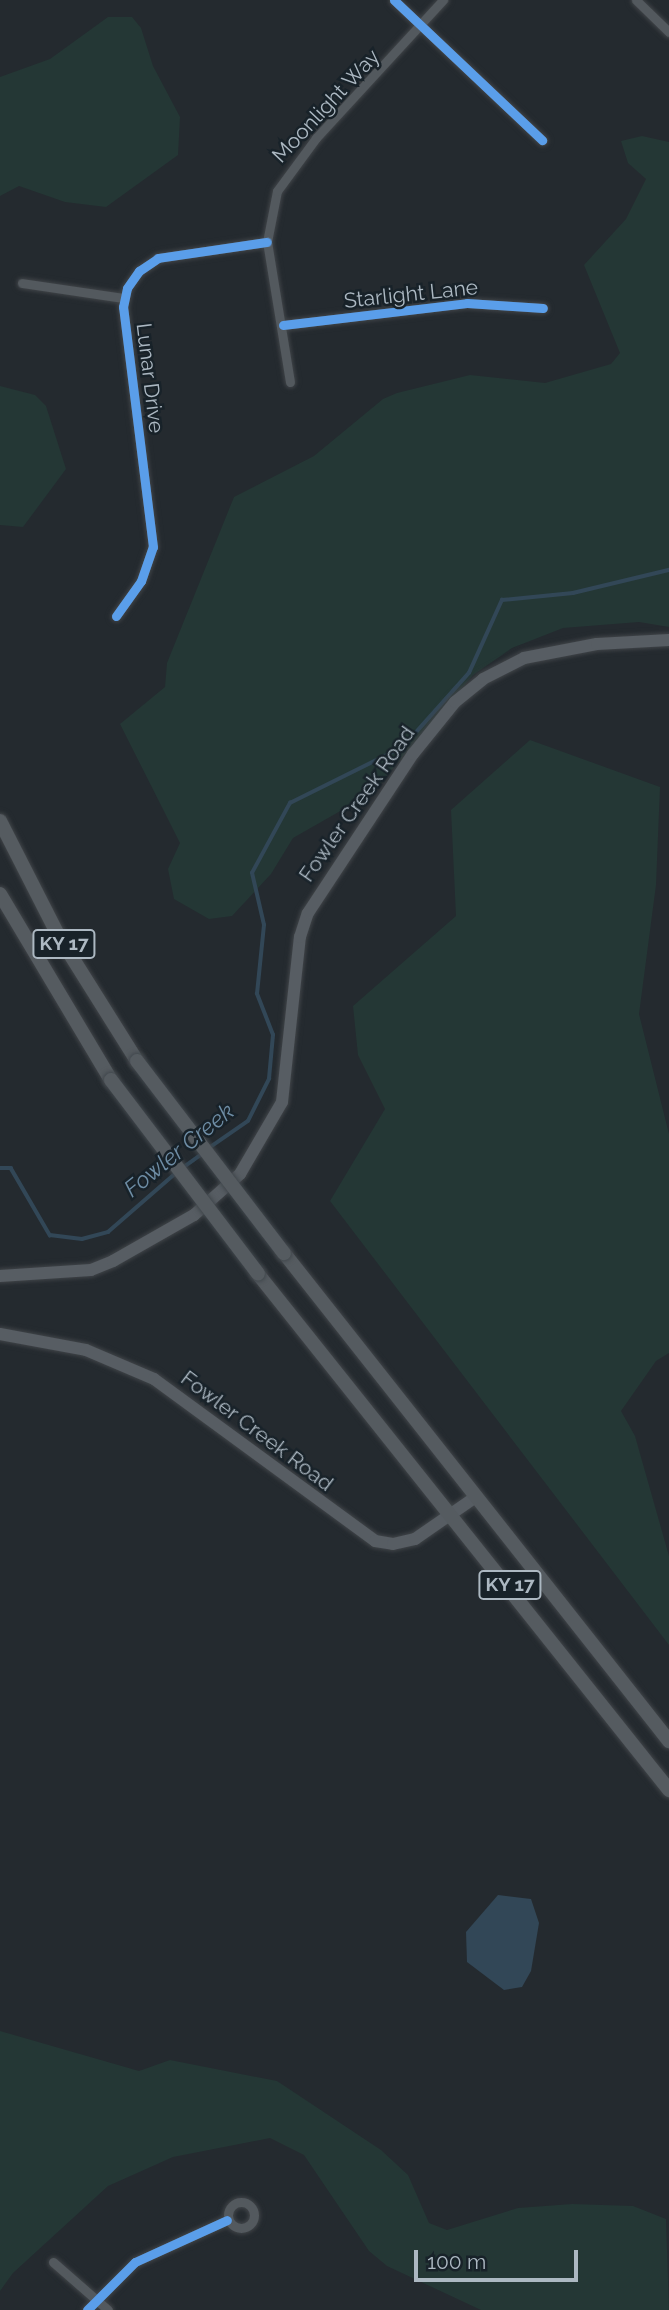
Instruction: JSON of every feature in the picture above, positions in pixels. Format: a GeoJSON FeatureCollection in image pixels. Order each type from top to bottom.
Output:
{"type":"FeatureCollection","features":[{"type":"Feature","properties":{"kind":"main road","name":"Fowler Creek Road"},"geometry":{"type":"LineString","coordinates":[[0,1276],[92,1270],[113,1261],[194,1214],[240,1174],[282,1102],[300,937],[308,913],[412,754],[455,702],[483,679],[524,658],[597,644],[669,640]]}},
{"type":"Feature","properties":{"kind":"main road","name":"KY 17"},"geometry":{"type":"LineString","coordinates":[[0,821],[58,935],[137,1061],[284,1253],[669,1741]]}},
{"type":"Feature","properties":{"kind":"main road","name":"KY 17"},"geometry":{"type":"LineString","coordinates":[[0,894],[111,1080],[258,1274],[669,1790]]}},
{"type":"Feature","properties":{"kind":"main road","name":"Fowler Creek Road"},"geometry":{"type":"LineString","coordinates":[[0,1334],[86,1350],[154,1379],[375,1541],[393,1545],[415,1539],[477,1496]]}},
{"type":"Feature","properties":{"kind":"street"},"geometry":{"type":"LineString","coordinates":[[394,0],[542,140]]}},
{"type":"Feature","properties":{"kind":"street","name":"Moonlight Way"},"geometry":{"type":"LineString","coordinates":[[290,382],[283,326],[267,242],[283,177],[422,27],[443,0]]}},
{"type":"Feature","properties":{"kind":"street"},"geometry":{"type":"LineString","coordinates":[[636,0],[669,32]]}},
{"type":"Feature","properties":{"kind":"street","name":"Lunar Drive"},"geometry":{"type":"LineString","coordinates":[[116,616],[142,581],[153,547],[124,298],[139,271],[158,258],[267,242]]}},
{"type":"Feature","properties":{"kind":"street"},"geometry":{"type":"LineString","coordinates":[[22,284],[124,298]]}},
{"type":"Feature","properties":{"kind":"street","name":"Starlight Lane"},"geometry":{"type":"LineString","coordinates":[[283,326],[467,303],[543,308]]}},
{"type":"Feature","properties":{"kind":"street"},"geometry":{"type":"LineString","coordinates":[[87,2310],[135,2262],[227,2220]]}},
{"type":"Feature","properties":{"kind":"street"},"geometry":{"type":"LineString","coordinates":[[53,2262],[108,2310]]}},
{"type":"Feature","properties":{"kind":"green space"},"geometry":{"type":"Polygon","coordinates":[[[108,17],[132,17],[141,28],[153,66],[180,117],[178,155],[106,207],[65,202],[19,186],[0,196],[0,77],[50,59],[108,17]]]}},
{"type":"Feature","properties":{"kind":"green space"},"geometry":{"type":"Polygon","coordinates":[[[642,136],[669,142],[669,627],[639,622],[563,628],[512,648],[473,675],[372,793],[293,838],[271,874],[232,916],[209,919],[174,899],[168,869],[180,843],[120,724],[165,687],[167,663],[234,497],[314,456],[383,399],[397,393],[470,375],[545,383],[611,364],[620,353],[584,265],[626,219],[646,179],[628,163],[621,141],[642,136]]]}},
{"type":"Feature","properties":{"kind":"green space"},"geometry":{"type":"Polygon","coordinates":[[[0,386],[35,395],[46,406],[66,469],[23,527],[0,525],[0,386]]]}},
{"type":"Feature","properties":{"kind":"green space"},"geometry":{"type":"Polygon","coordinates":[[[530,740],[660,787],[656,885],[639,1014],[669,1134],[669,1353],[656,1361],[621,1411],[635,1436],[669,1556],[669,1645],[330,1201],[385,1109],[358,1055],[353,1006],[456,916],[451,810],[530,740]]]}},
{"type":"Feature","properties":{"kind":"green space"},"geometry":{"type":"Polygon","coordinates":[[[0,2031],[139,2071],[170,2060],[277,2081],[381,2150],[408,2175],[429,2223],[447,2230],[518,2208],[572,2204],[633,2206],[666,2219],[669,2310],[481,2310],[387,2266],[369,2251],[304,2155],[270,2138],[173,2157],[108,2186],[13,2273],[0,2291],[0,2031]]]}},
{"type":"Feature","properties":{"kind":"water"},"geometry":{"type":"Polygon","coordinates":[[[498,1895],[531,1899],[539,1923],[531,1971],[522,1987],[504,1990],[467,1962],[466,1932],[498,1895]]]}},
{"type":"Feature","properties":{"kind":"waterway","name":"Fowler Creek"},"geometry":{"type":"LineString","coordinates":[[209,1148],[248,1121],[269,1079],[273,1035],[257,994],[264,925],[252,873],[290,803],[403,747],[469,673],[502,600],[573,593],[669,570]]}},
{"type":"Feature","properties":{"kind":"waterway","name":"Fowler Creek"},"geometry":{"type":"LineString","coordinates":[[184,1167],[203,1153]]}},
{"type":"Feature","properties":{"kind":"waterway","name":"Fowler Creek"},"geometry":{"type":"LineString","coordinates":[[0,1168],[11,1168],[50,1235],[82,1239],[108,1232],[177,1172]]}},
{"type":"Feature","properties":{"kind":"cycle path"},"geometry":{"type":"LineString","coordinates":[[394,0],[542,140]]}},
{"type":"Feature","properties":{"kind":"cycle path"},"geometry":{"type":"LineString","coordinates":[[116,616],[141,581],[153,547],[123,307],[127,288],[139,271],[158,258],[267,242]]}},
{"type":"Feature","properties":{"kind":"cycle path"},"geometry":{"type":"LineString","coordinates":[[283,325],[467,303],[543,308]]}},
{"type":"Feature","properties":{"kind":"cycle path"},"geometry":{"type":"LineString","coordinates":[[87,2310],[135,2262],[227,2220]]}}]}
